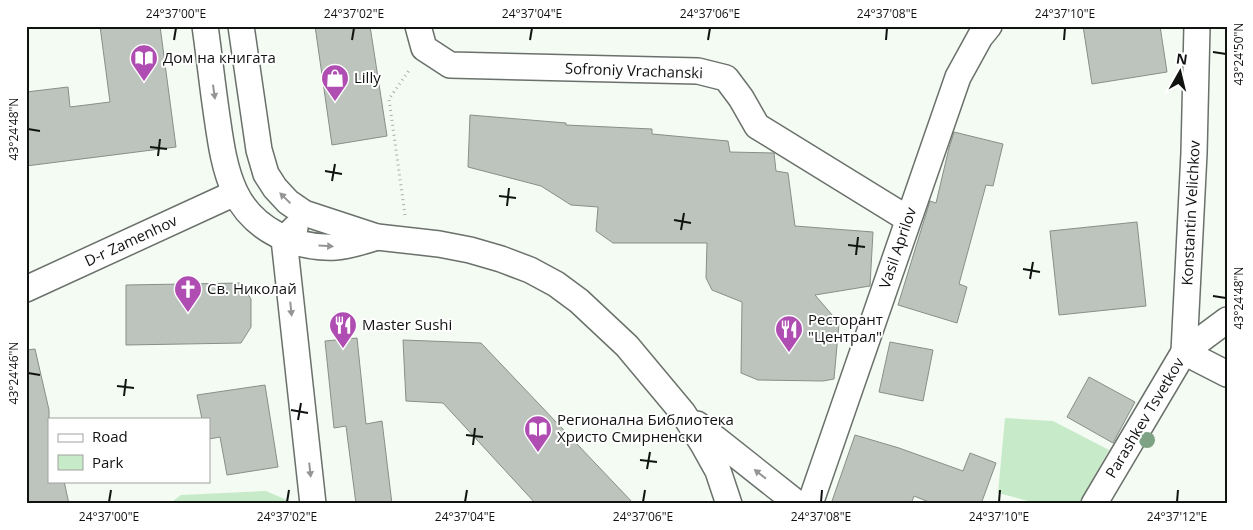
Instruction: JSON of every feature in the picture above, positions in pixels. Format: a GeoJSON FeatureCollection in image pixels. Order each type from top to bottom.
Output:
{"type":"FeatureCollection","features":[{"type":"Feature","properties":{"kind":"street"},"geometry":{"type":"LineString","coordinates":[[205,26],[225,162],[235,192],[248,212],[264,228],[284,239],[308,245],[336,247],[377,237]]}},
{"type":"Feature","properties":{"kind":"street"},"geometry":{"type":"LineString","coordinates":[[241,26],[258,150],[266,174],[275,188],[288,202],[304,213],[377,237],[408,239],[470,250],[501,259],[530,270],[556,284],[579,301],[627,346],[683,413],[718,471],[729,504]]}},
{"type":"Feature","properties":{"kind":"street","name":"Vasil Aprilov"},"geometry":{"type":"LineString","coordinates":[[810,504],[958,77],[980,37],[989,26]]}},
{"type":"Feature","properties":{"kind":"street","name":"Konstantin Velichkov"},"geometry":{"type":"LineString","coordinates":[[1184,352],[1194,153],[1197,26]]}},
{"type":"Feature","properties":{"kind":"street","name":"Sofroniy Vrachanski"},"geometry":{"type":"LineString","coordinates":[[421,37],[450,65],[698,71],[726,78],[756,126],[908,219]]}},
{"type":"Feature","properties":{"kind":"street","name":"D-r Zamenhov"},"geometry":{"type":"LineString","coordinates":[[26,289],[235,192]]}},
{"type":"Feature","properties":{"kind":"street"},"geometry":{"type":"LineString","coordinates":[[284,239],[298,226],[309,222],[326,221]]}},
{"type":"Feature","properties":{"kind":"street"},"geometry":{"type":"LineString","coordinates":[[284,239],[313,504]]}},
{"type":"Feature","properties":{"kind":"street","name":"Parashkev Tsvetkov"},"geometry":{"type":"LineString","coordinates":[[1094,504],[1184,352],[1227,320]]}},
{"type":"Feature","properties":{"kind":"street"},"geometry":{"type":"LineString","coordinates":[[1184,352],[1227,374]]}},
{"type":"Feature","properties":{"kind":"street"},"geometry":{"type":"LineString","coordinates":[[683,413],[798,504]]}},
{"type":"Feature","properties":{"kind":"path"},"geometry":{"type":"LineString","coordinates":[[408,239],[389,99],[421,37]]}},
{"type":"Feature","properties":{"kind":"green space"},"geometry":{"type":"Polygon","coordinates":[[[1005,418],[1053,421],[1109,450],[1078,504],[1039,504],[998,493],[1005,418]]]}},
{"type":"Feature","properties":{"kind":"green space"},"geometry":{"type":"Polygon","coordinates":[[[266,491],[296,504],[169,504],[181,495],[266,491]]]}},
{"type":"Feature","properties":{"kind":"building"},"geometry":{"type":"Polygon","coordinates":[[[100,26],[160,26],[176,147],[26,166],[26,92],[68,87],[70,107],[110,102],[100,26]]]}},
{"type":"Feature","properties":{"kind":"building"},"geometry":{"type":"Polygon","coordinates":[[[315,26],[370,26],[387,136],[332,145],[315,26]]]}},
{"type":"Feature","properties":{"kind":"building"},"geometry":{"type":"Polygon","coordinates":[[[1083,26],[1160,26],[1167,72],[1092,84],[1083,26]]]}},
{"type":"Feature","properties":{"kind":"building"},"geometry":{"type":"Polygon","coordinates":[[[470,115],[566,123],[566,125],[652,129],[652,134],[728,141],[730,152],[774,153],[776,171],[788,173],[795,226],[873,232],[870,286],[815,295],[839,323],[834,379],[823,381],[758,380],[741,373],[742,302],[712,290],[706,278],[707,243],[613,243],[596,231],[598,207],[571,205],[541,186],[468,167],[470,115]]]}},
{"type":"Feature","properties":{"kind":"building"},"geometry":{"type":"Polygon","coordinates":[[[954,132],[1003,144],[993,186],[986,185],[959,284],[967,287],[957,323],[898,305],[930,201],[936,203],[954,132]]]}},
{"type":"Feature","properties":{"kind":"building"},"geometry":{"type":"Polygon","coordinates":[[[1137,222],[1146,306],[1059,315],[1050,231],[1137,222]]]}},
{"type":"Feature","properties":{"kind":"building","name":"Св. Николай"},"geometry":{"type":"Polygon","coordinates":[[[241,283],[251,299],[251,327],[241,343],[126,345],[126,285],[241,283]]]}},
{"type":"Feature","properties":{"kind":"building"},"geometry":{"type":"Polygon","coordinates":[[[357,338],[366,424],[382,421],[392,504],[356,504],[346,426],[334,428],[325,341],[357,338]]]}},
{"type":"Feature","properties":{"kind":"building","name":"Регионална Библиотека Христо Смирненски"},"geometry":{"type":"Polygon","coordinates":[[[403,340],[481,343],[634,504],[536,504],[443,403],[406,401],[403,340]]]}},
{"type":"Feature","properties":{"kind":"building"},"geometry":{"type":"Polygon","coordinates":[[[890,342],[933,350],[923,401],[879,392],[890,342]]]}},
{"type":"Feature","properties":{"kind":"building"},"geometry":{"type":"Polygon","coordinates":[[[35,349],[49,410],[48,482],[64,482],[69,504],[26,504],[26,350],[35,349]]]}},
{"type":"Feature","properties":{"kind":"building"},"geometry":{"type":"Polygon","coordinates":[[[1089,377],[1135,402],[1113,443],[1067,417],[1089,377]]]}},
{"type":"Feature","properties":{"kind":"building"},"geometry":{"type":"Polygon","coordinates":[[[265,385],[278,467],[227,475],[220,437],[210,439],[210,418],[202,418],[197,395],[265,385]]]}},
{"type":"Feature","properties":{"kind":"building"},"geometry":{"type":"Polygon","coordinates":[[[855,435],[899,448],[963,471],[970,453],[996,463],[981,504],[934,504],[914,496],[911,504],[831,504],[855,435]]]}},
{"type":"Feature","properties":{"kind":"place","name":"Дом на книгата"},"geometry":{"type":"Point","coordinates":[144,82]}},
{"type":"Feature","properties":{"kind":"place","name":"Lilly"},"geometry":{"type":"Point","coordinates":[335,102]}},
{"type":"Feature","properties":{"kind":"place","name":"Св. Николай"},"geometry":{"type":"Point","coordinates":[188,313]}},
{"type":"Feature","properties":{"kind":"place","name":"Master Sushi"},"geometry":{"type":"Point","coordinates":[343,349]}},
{"type":"Feature","properties":{"kind":"place","name":"Ресторант \"Централ\""},"geometry":{"type":"Point","coordinates":[789,353]}},
{"type":"Feature","properties":{"kind":"place","name":"Регионална Библиотека Христо Смирненски"},"geometry":{"type":"Point","coordinates":[538,453]}}]}
